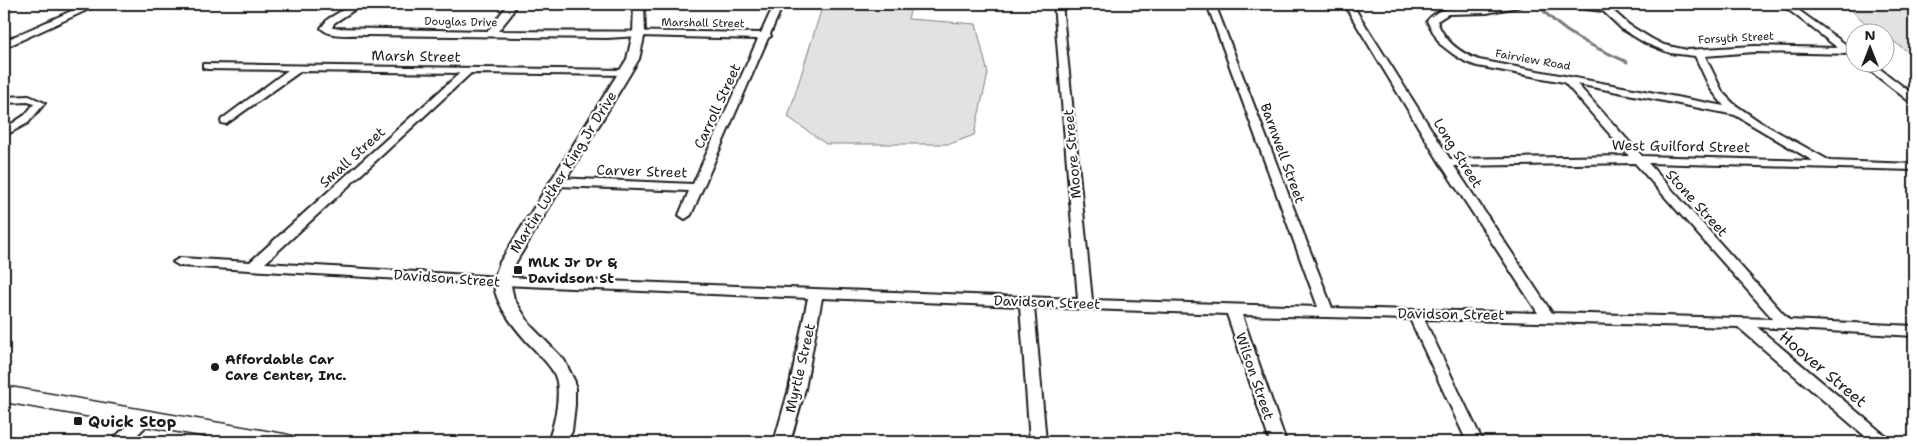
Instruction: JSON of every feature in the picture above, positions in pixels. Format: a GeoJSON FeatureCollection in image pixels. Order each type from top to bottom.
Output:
{"type":"FeatureCollection","features":[{"type":"Feature","properties":{"kind":"main road"},"geometry":{"type":"LineString","coordinates":[[4,394],[284,442]]}},
{"type":"Feature","properties":{"kind":"street"},"geometry":{"type":"LineString","coordinates":[[4,45],[95,4]]}},
{"type":"Feature","properties":{"kind":"street","name":"Douglas Drive"},"geometry":{"type":"LineString","coordinates":[[359,4],[331,21],[326,28],[329,31],[490,34],[607,35],[639,33]]}},
{"type":"Feature","properties":{"kind":"street"},"geometry":{"type":"LineString","coordinates":[[490,34],[506,15],[512,4]]}},
{"type":"Feature","properties":{"kind":"street","name":"Martin Luther King Jr Drive"},"geometry":{"type":"LineString","coordinates":[[502,281],[508,262],[633,59],[639,33],[640,4]]}},
{"type":"Feature","properties":{"kind":"street","name":"Moore Street"},"geometry":{"type":"LineString","coordinates":[[1058,4],[1085,303]]}},
{"type":"Feature","properties":{"kind":"street","name":"Barnwell Street"},"geometry":{"type":"LineString","coordinates":[[1212,4],[1327,312]]}},
{"type":"Feature","properties":{"kind":"street","name":"Long Street"},"geometry":{"type":"LineString","coordinates":[[1348,4],[1446,163],[1547,316]]}},
{"type":"Feature","properties":{"kind":"street","name":"Fairview Road"},"geometry":{"type":"LineString","coordinates":[[1518,4],[1486,10],[1447,12],[1436,15],[1432,21],[1437,32],[1452,50],[1470,60],[1487,65],[1736,112]]}},
{"type":"Feature","properties":{"kind":"street"},"geometry":{"type":"LineString","coordinates":[[1569,4],[1606,7]]}},
{"type":"Feature","properties":{"kind":"street"},"geometry":{"type":"LineString","coordinates":[[1786,4],[1846,49]]}},
{"type":"Feature","properties":{"kind":"street","name":"Forsyth Street"},"geometry":{"type":"LineString","coordinates":[[1606,7],[1624,28],[1648,41],[1667,48],[1699,54],[1753,49],[1846,54]]}},
{"type":"Feature","properties":{"kind":"street","name":"Carroll Street"},"geometry":{"type":"LineString","coordinates":[[685,215],[766,36],[776,9]]}},
{"type":"Feature","properties":{"kind":"street","name":"Marshall Street"},"geometry":{"type":"LineString","coordinates":[[639,33],[766,36]]}},
{"type":"Feature","properties":{"kind":"street"},"geometry":{"type":"LineString","coordinates":[[1699,54],[1713,84],[1736,112],[1829,164]]}},
{"type":"Feature","properties":{"kind":"street","name":"Marsh Street"},"geometry":{"type":"LineString","coordinates":[[206,66],[625,73]]}},
{"type":"Feature","properties":{"kind":"street"},"geometry":{"type":"LineString","coordinates":[[226,121],[298,68]]}},
{"type":"Feature","properties":{"kind":"street","name":"Small Street"},"geometry":{"type":"LineString","coordinates":[[255,265],[469,70]]}},
{"type":"Feature","properties":{"kind":"street"},"geometry":{"type":"LineString","coordinates":[[1877,72],[1914,100]]}},
{"type":"Feature","properties":{"kind":"street","name":"Stone Street"},"geometry":{"type":"LineString","coordinates":[[1566,79],[1785,324]]}},
{"type":"Feature","properties":{"kind":"street"},"geometry":{"type":"LineString","coordinates":[[4,100],[29,99],[40,103],[35,112],[4,133]]}},
{"type":"Feature","properties":{"kind":"street","name":"West Guilford Street"},"geometry":{"type":"LineString","coordinates":[[1446,163],[1638,159],[1914,167]]}},
{"type":"Feature","properties":{"kind":"street","name":"Carver Street"},"geometry":{"type":"LineString","coordinates":[[557,182],[696,188]]}},
{"type":"Feature","properties":{"kind":"street","name":"Davidson Street"},"geometry":{"type":"LineString","coordinates":[[180,262],[502,281],[1233,310],[1742,322],[1914,331]]}},
{"type":"Feature","properties":{"kind":"street"},"geometry":{"type":"LineString","coordinates":[[502,281],[506,299],[516,316],[525,330],[558,364],[566,382],[566,405],[562,431],[557,442]]}},
{"type":"Feature","properties":{"kind":"street","name":"Myrtle Street"},"geometry":{"type":"LineString","coordinates":[[782,442],[797,389],[816,293]]}},
{"type":"Feature","properties":{"kind":"street"},"geometry":{"type":"LineString","coordinates":[[1027,301],[1038,442]]}},
{"type":"Feature","properties":{"kind":"street","name":"Wilson Street"},"geometry":{"type":"LineString","coordinates":[[1233,310],[1278,442]]}},
{"type":"Feature","properties":{"kind":"street"},"geometry":{"type":"LineString","coordinates":[[1415,314],[1475,442]]}},
{"type":"Feature","properties":{"kind":"street","name":"Hoover Street"},"geometry":{"type":"LineString","coordinates":[[1742,322],[1882,442]]}},
{"type":"Feature","properties":{"kind":"street"},"geometry":{"type":"LineString","coordinates":[[120,442],[145,418]]}},
{"type":"Feature","properties":{"kind":"shaded area"},"geometry":{"type":"Polygon","coordinates":[[[823,4],[935,4],[911,8],[908,19],[976,24],[988,74],[974,135],[950,144],[826,144],[788,117],[823,4]]]}},
{"type":"Feature","properties":{"kind":"shaded area"},"geometry":{"type":"Polygon","coordinates":[[[1845,4],[1914,4],[1914,56],[1896,43],[1896,22],[1864,22],[1845,4]]]}},
{"type":"Feature","properties":{"kind":"waterway"},"geometry":{"type":"LineString","coordinates":[[1540,7],[1570,33],[1627,62]]}},
{"type":"Feature","properties":{"kind":"place","name":"MLK Jr Dr & Davidson St"},"geometry":{"type":"Point","coordinates":[518,270]}},
{"type":"Feature","properties":{"kind":"place","name":"Affordable Car Care Center, Inc."},"geometry":{"type":"Point","coordinates":[215,367]}},
{"type":"Feature","properties":{"kind":"place","name":"Quick Stop"},"geometry":{"type":"Point","coordinates":[78,421]}}]}
